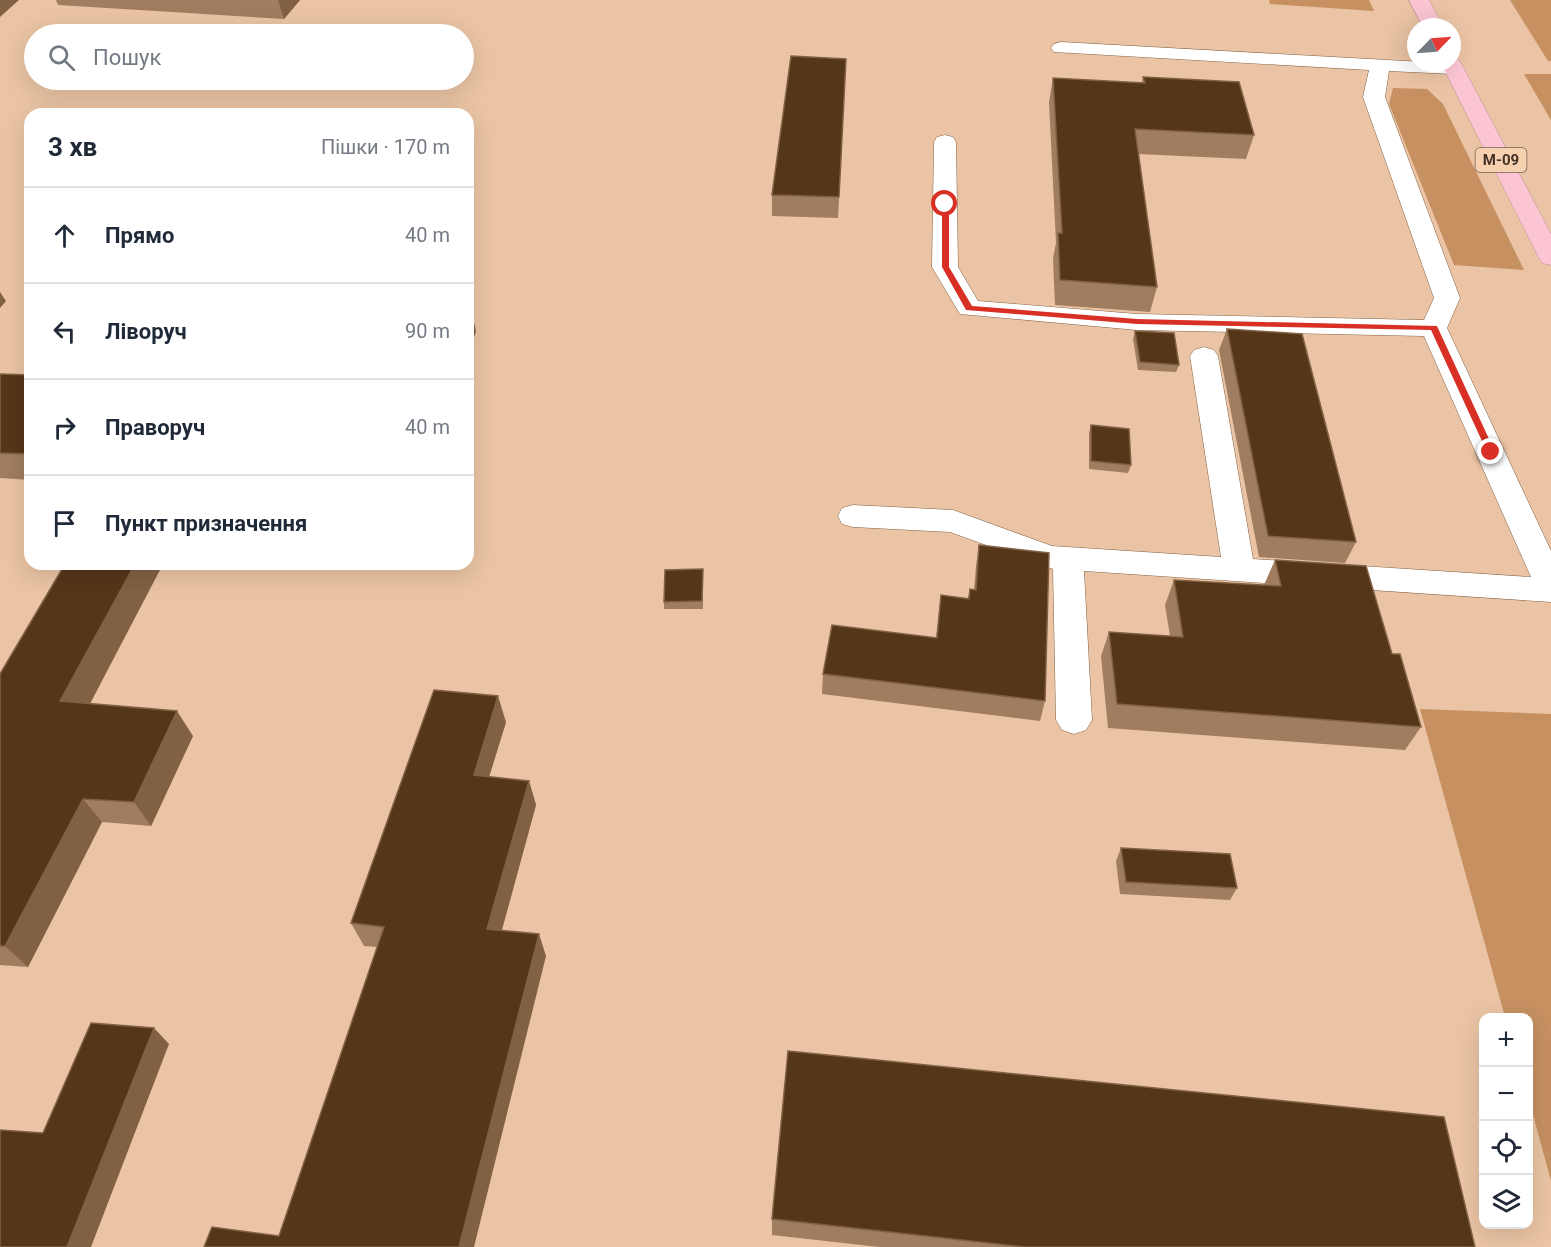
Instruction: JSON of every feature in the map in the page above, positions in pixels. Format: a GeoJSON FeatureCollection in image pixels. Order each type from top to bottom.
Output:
{"type":"FeatureCollection","features":[{"type":"Feature","properties":{"kind":"highway"},"geometry":{"type":"LineString","coordinates":[[1419,0],[1428,18]]}},
{"type":"Feature","properties":{"kind":"highway","name":"М-09"},"geometry":{"type":"LineString","coordinates":[[1455,72],[1551,258]]}},
{"type":"Feature","properties":{"kind":"lane"},"geometry":{"type":"LineString","coordinates":[[1061,48],[1407,65]]}},
{"type":"Feature","properties":{"kind":"lane"},"geometry":{"type":"LineString","coordinates":[[1380,64],[1374,97],[1447,298],[1434,328],[1551,585]]}},
{"type":"Feature","properties":{"kind":"lane"},"geometry":{"type":"LineString","coordinates":[[945,142],[945,267],[969,308],[1137,322],[1434,328]]}},
{"type":"Feature","properties":{"kind":"lane"},"geometry":{"type":"LineString","coordinates":[[1204,356],[1239,568]]}},
{"type":"Feature","properties":{"kind":"lane"},"geometry":{"type":"LineString","coordinates":[[853,516],[953,521],[1050,557],[1551,590]]}},
{"type":"Feature","properties":{"kind":"lane"},"geometry":{"type":"LineString","coordinates":[[1068,558],[1074,720]]}},
{"type":"Feature","properties":{"kind":"shaded area"},"geometry":{"type":"Polygon","coordinates":[[[1269,0],[1369,0],[1374,11],[1270,4],[1269,0]]]}},
{"type":"Feature","properties":{"kind":"shaded area"},"geometry":{"type":"Polygon","coordinates":[[[1510,0],[1551,0],[1551,61],[1548,61],[1510,0]]]}},
{"type":"Feature","properties":{"kind":"shaded area"},"geometry":{"type":"Polygon","coordinates":[[[1524,74],[1551,74],[1551,120],[1524,74]]]}},
{"type":"Feature","properties":{"kind":"shaded area"},"geometry":{"type":"Polygon","coordinates":[[[1393,88],[1427,89],[1443,104],[1524,270],[1454,265],[1389,104],[1393,88]]]}},
{"type":"Feature","properties":{"kind":"shaded area"},"geometry":{"type":"Polygon","coordinates":[[[1420,709],[1551,714],[1551,1181],[1533,1115],[1533,1013],[1504,1013],[1420,709]]]}},
{"type":"Feature","properties":{"kind":"building"},"geometry":{"type":"Polygon","coordinates":[[[791,56],[846,59],[839,197],[772,195],[791,56]]]}},
{"type":"Feature","properties":{"kind":"building"},"geometry":{"type":"Polygon","coordinates":[[[1143,77],[1239,82],[1254,135],[1135,129],[1157,287],[1060,280],[1058,233],[1062,233],[1053,78],[1145,83],[1143,77]]]}},
{"type":"Feature","properties":{"kind":"building"},"geometry":{"type":"Polygon","coordinates":[[[1227,329],[1302,334],[1356,542],[1268,536],[1227,329]]]}},
{"type":"Feature","properties":{"kind":"building"},"geometry":{"type":"Polygon","coordinates":[[[1135,331],[1174,333],[1179,365],[1140,362],[1135,331]]]}},
{"type":"Feature","properties":{"kind":"building"},"geometry":{"type":"Polygon","coordinates":[[[0,374],[24,375],[24,454],[0,453],[0,374]]]}},
{"type":"Feature","properties":{"kind":"building"},"geometry":{"type":"Polygon","coordinates":[[[1091,425],[1129,429],[1131,465],[1091,461],[1091,425]]]}},
{"type":"Feature","properties":{"kind":"building"},"geometry":{"type":"Polygon","coordinates":[[[979,545],[1049,553],[1045,701],[823,674],[832,625],[937,638],[941,595],[969,599],[970,589],[976,590],[979,545]]]}},
{"type":"Feature","properties":{"kind":"building"},"geometry":{"type":"Polygon","coordinates":[[[1275,560],[1366,566],[1392,654],[1400,654],[1421,727],[1117,704],[1109,632],[1183,637],[1174,580],[1281,586],[1275,560]]]}},
{"type":"Feature","properties":{"kind":"building"},"geometry":{"type":"Polygon","coordinates":[[[703,569],[702,601],[664,602],[665,570],[703,569]]]}},
{"type":"Feature","properties":{"kind":"building"},"geometry":{"type":"Polygon","coordinates":[[[61,570],[132,570],[60,701],[177,711],[134,802],[83,799],[5,946],[0,946],[0,674],[61,570]]]}},
{"type":"Feature","properties":{"kind":"building"},"geometry":{"type":"Polygon","coordinates":[[[434,690],[498,696],[474,775],[529,781],[487,929],[539,934],[459,1247],[204,1247],[212,1227],[279,1236],[384,927],[351,923],[434,690]]]}},
{"type":"Feature","properties":{"kind":"building"},"geometry":{"type":"Polygon","coordinates":[[[1121,848],[1230,854],[1237,888],[1126,882],[1121,848]]]}},
{"type":"Feature","properties":{"kind":"building"},"geometry":{"type":"Polygon","coordinates":[[[91,1023],[154,1028],[67,1247],[0,1247],[0,1130],[43,1133],[91,1023]]]}},
{"type":"Feature","properties":{"kind":"building"},"geometry":{"type":"Polygon","coordinates":[[[788,1051],[1444,1117],[1475,1247],[1024,1247],[772,1219],[788,1051]]]}},
{"type":"Feature","properties":{"kind":"route"},"geometry":{"type":"LineString","coordinates":[[945,204],[945,267],[969,308],[1137,322],[1434,328],[1491,452]]}}]}
